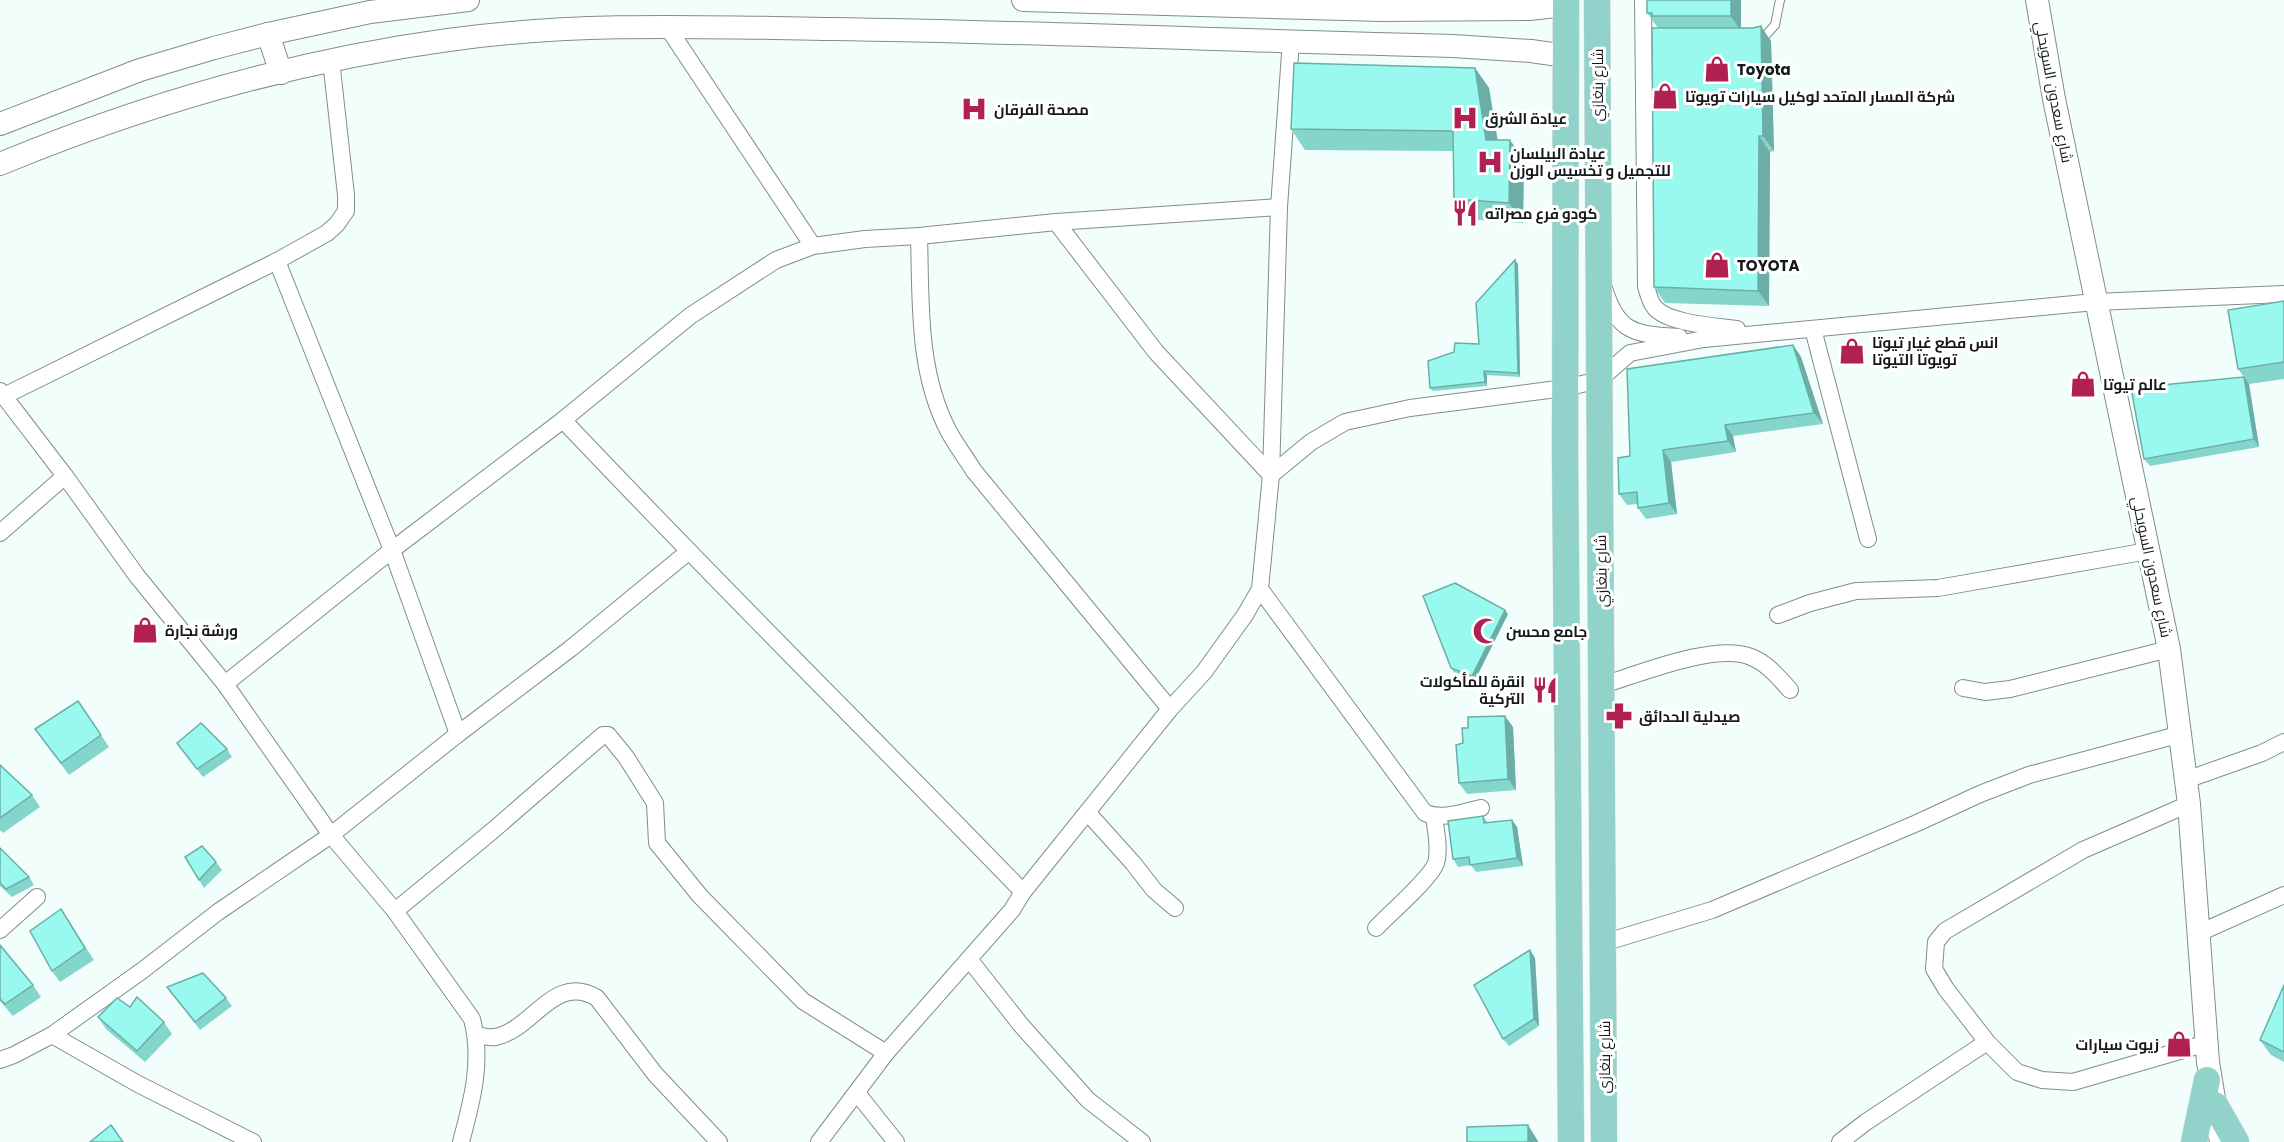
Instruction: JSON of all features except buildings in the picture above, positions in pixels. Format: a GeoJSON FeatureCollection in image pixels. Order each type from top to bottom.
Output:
{"type":"FeatureCollection","features":[{"type":"Feature","properties":{"kind":"main road"},"geometry":{"type":"LineString","coordinates":[[0,124],[140,70],[369,6],[468,0]]}},
{"type":"Feature","properties":{"kind":"main road"},"geometry":{"type":"LineString","coordinates":[[1023,0],[1358,9],[1470,6],[1529,9],[1566,2]]}},
{"type":"Feature","properties":{"kind":"main road","name":"شارع بنغازي"},"geometry":{"type":"LineString","coordinates":[[1598,0],[1604,1142]]}},
{"type":"Feature","properties":{"kind":"main road","name":"شارع سعدون السويحلي"},"geometry":{"type":"LineString","coordinates":[[2037,0],[2054,99],[2095,302],[2125,434],[2169,649],[2189,804],[2207,1062],[2221,1142]]}},
{"type":"Feature","properties":{"kind":"main road","name":"شارع بنغازي"},"geometry":{"type":"LineString","coordinates":[[1566,2],[1571,1142]]}},
{"type":"Feature","properties":{"kind":"main road"},"geometry":{"type":"LineString","coordinates":[[1470,6],[1484,48]]}},
{"type":"Feature","properties":{"kind":"main road"},"geometry":{"type":"LineString","coordinates":[[0,164],[96,127],[201,92],[331,60],[448,39],[542,29],[666,25],[1291,40],[1484,48],[1566,57]]}},
{"type":"Feature","properties":{"kind":"main road"},"geometry":{"type":"LineString","coordinates":[[268,34],[281,73]]}},
{"type":"Feature","properties":{"kind":"main road"},"geometry":{"type":"LineString","coordinates":[[2194,1142],[2207,1062]]}},
{"type":"Feature","properties":{"kind":"main road"},"geometry":{"type":"LineString","coordinates":[[2205,1142],[2207,1062]]}},
{"type":"Feature","properties":{"kind":"main road"},"geometry":{"type":"LineString","coordinates":[[2215,1105],[2236,1142]]}},
{"type":"Feature","properties":{"kind":"street"},"geometry":{"type":"LineString","coordinates":[[1643,0],[1649,38],[1646,286],[1649,297],[1653,306],[1660,313],[1679,320],[1708,326],[1783,333]]}},
{"type":"Feature","properties":{"kind":"street"},"geometry":{"type":"LineString","coordinates":[[666,25],[813,246]]}},
{"type":"Feature","properties":{"kind":"street"},"geometry":{"type":"LineString","coordinates":[[819,1142],[886,1053],[1012,910],[1023,892],[1170,709],[1204,672],[1245,615],[1260,589],[1271,475],[1279,207],[1291,40]]}},
{"type":"Feature","properties":{"kind":"street"},"geometry":{"type":"LineString","coordinates":[[331,60],[346,182],[346,211],[337,224],[327,233],[277,261],[2,393],[137,576],[225,684],[332,835],[394,911],[472,1019],[476,1035],[475,1089],[461,1142]]}},
{"type":"Feature","properties":{"kind":"street"},"geometry":{"type":"LineString","coordinates":[[225,684],[392,550],[563,420],[690,315],[776,260],[813,246],[865,239],[1056,222],[1279,207]]}},
{"type":"Feature","properties":{"kind":"street"},"geometry":{"type":"LineString","coordinates":[[1056,222],[1156,352],[1271,475]]}},
{"type":"Feature","properties":{"kind":"street"},"geometry":{"type":"LineString","coordinates":[[919,236],[922,335],[927,374],[948,432],[974,471],[1170,709]]}},
{"type":"Feature","properties":{"kind":"street"},"geometry":{"type":"LineString","coordinates":[[277,261],[392,550],[458,734]]}},
{"type":"Feature","properties":{"kind":"street"},"geometry":{"type":"LineString","coordinates":[[1599,271],[1609,305],[1617,318],[1630,330],[1653,335],[1704,339]]}},
{"type":"Feature","properties":{"kind":"street"},"geometry":{"type":"LineString","coordinates":[[1271,475],[1311,442],[1345,422],[1410,408],[1566,388],[1599,380],[1630,353],[1704,339],[2095,302],[2284,294]]}},
{"type":"Feature","properties":{"kind":"street"},"geometry":{"type":"LineString","coordinates":[[1813,329],[1868,539]]}},
{"type":"Feature","properties":{"kind":"street"},"geometry":{"type":"LineString","coordinates":[[563,420],[688,552],[1023,892]]}},
{"type":"Feature","properties":{"kind":"street"},"geometry":{"type":"LineString","coordinates":[[0,533],[65,476]]}},
{"type":"Feature","properties":{"kind":"street"},"geometry":{"type":"LineString","coordinates":[[1778,615],[1810,603],[1856,591],[1938,588],[2148,551]]}},
{"type":"Feature","properties":{"kind":"street"},"geometry":{"type":"LineString","coordinates":[[0,1060],[51,1035],[143,970],[218,912],[332,835],[458,734],[570,649],[688,552]]}},
{"type":"Feature","properties":{"kind":"street"},"geometry":{"type":"LineString","coordinates":[[1260,589],[1425,813],[1434,817],[1446,816],[1481,808]]}},
{"type":"Feature","properties":{"kind":"street"},"geometry":{"type":"LineString","coordinates":[[1963,688],[1985,692],[2010,689],[2169,649]]}},
{"type":"Feature","properties":{"kind":"street"},"geometry":{"type":"LineString","coordinates":[[1603,685],[1708,654],[1736,653],[1751,656],[1765,665],[1790,690]]}},
{"type":"Feature","properties":{"kind":"street"},"geometry":{"type":"LineString","coordinates":[[1603,943],[1712,909],[2029,775],[2181,734]]}},
{"type":"Feature","properties":{"kind":"street"},"geometry":{"type":"LineString","coordinates":[[394,911],[491,832],[603,735],[608,735],[626,757],[655,803],[657,843],[700,896],[802,1001],[886,1053]]}},
{"type":"Feature","properties":{"kind":"street"},"geometry":{"type":"LineString","coordinates":[[2186,780],[2262,753],[2284,742]]}},
{"type":"Feature","properties":{"kind":"street"},"geometry":{"type":"LineString","coordinates":[[2189,804],[2084,850],[1945,931],[1936,942],[1934,969],[1946,989],[1987,1042],[2017,1072],[2042,1080],[2073,1082],[2207,1062]]}},
{"type":"Feature","properties":{"kind":"street"},"geometry":{"type":"LineString","coordinates":[[1088,813],[1154,890],[1175,908]]}},
{"type":"Feature","properties":{"kind":"street"},"geometry":{"type":"LineString","coordinates":[[1376,928],[1428,877],[1436,864],[1438,848],[1434,817]]}},
{"type":"Feature","properties":{"kind":"street"},"geometry":{"type":"LineString","coordinates":[[2199,933],[2284,895]]}},
{"type":"Feature","properties":{"kind":"street"},"geometry":{"type":"LineString","coordinates":[[0,930],[37,897]]}},
{"type":"Feature","properties":{"kind":"street"},"geometry":{"type":"LineString","coordinates":[[969,959],[1021,1025],[1088,1100],[1142,1142]]}},
{"type":"Feature","properties":{"kind":"street"},"geometry":{"type":"LineString","coordinates":[[476,1035],[495,1037],[510,1031],[550,1001],[572,990],[587,992],[597,998],[655,1074],[719,1142]]}},
{"type":"Feature","properties":{"kind":"street"},"geometry":{"type":"LineString","coordinates":[[51,1035],[138,1084],[253,1142]]}},
{"type":"Feature","properties":{"kind":"street"},"geometry":{"type":"LineString","coordinates":[[1840,1142],[1866,1122],[1987,1042]]}},
{"type":"Feature","properties":{"kind":"street"},"geometry":{"type":"LineString","coordinates":[[858,1093],[896,1142]]}},
{"type":"Feature","properties":{"kind":"lane"},"geometry":{"type":"LineString","coordinates":[[1753,37],[1764,37],[1775,25],[1780,0]]}},
{"type":"Feature","properties":{"kind":"place","name":"Toyota"},"geometry":{"type":"Point","coordinates":[1717,69]}},
{"type":"Feature","properties":{"kind":"place","name":"شركة المسار المتحد لوكيل سيارات تويوتا"},"geometry":{"type":"Point","coordinates":[1665,96]}},
{"type":"Feature","properties":{"kind":"place","name":"مصحة الفرقان"},"geometry":{"type":"Point","coordinates":[974,109]}},
{"type":"Feature","properties":{"kind":"place","name":"عيادة الشرق"},"geometry":{"type":"Point","coordinates":[1465,118]}},
{"type":"Feature","properties":{"kind":"place","name":"عيادة البيلسان للتجميل و تخسيس الوزن"},"geometry":{"type":"Point","coordinates":[1490,162]}},
{"type":"Feature","properties":{"kind":"place","name":"كودو فرع مصراته"},"geometry":{"type":"Point","coordinates":[1465,213]}},
{"type":"Feature","properties":{"kind":"place","name":"TOYOTA"},"geometry":{"type":"Point","coordinates":[1717,265]}},
{"type":"Feature","properties":{"kind":"place","name":"انس قطع غيار تيوتا تويوتا التيوتا"},"geometry":{"type":"Point","coordinates":[1852,351]}},
{"type":"Feature","properties":{"kind":"place","name":"عالم تيوتا"},"geometry":{"type":"Point","coordinates":[2083,384]}},
{"type":"Feature","properties":{"kind":"place","name":"ورشة نجارة"},"geometry":{"type":"Point","coordinates":[145,630]}},
{"type":"Feature","properties":{"kind":"place","name":"جامع محسن"},"geometry":{"type":"Point","coordinates":[1486,631]}},
{"type":"Feature","properties":{"kind":"place","name":"انقرة للمأكولات التركية"},"geometry":{"type":"Point","coordinates":[1545,690]}},
{"type":"Feature","properties":{"kind":"place","name":"صيدلية الحدائق"},"geometry":{"type":"Point","coordinates":[1619,716]}},
{"type":"Feature","properties":{"kind":"place","name":"زيوت سيارات"},"geometry":{"type":"Point","coordinates":[2179,1044]}}]}
